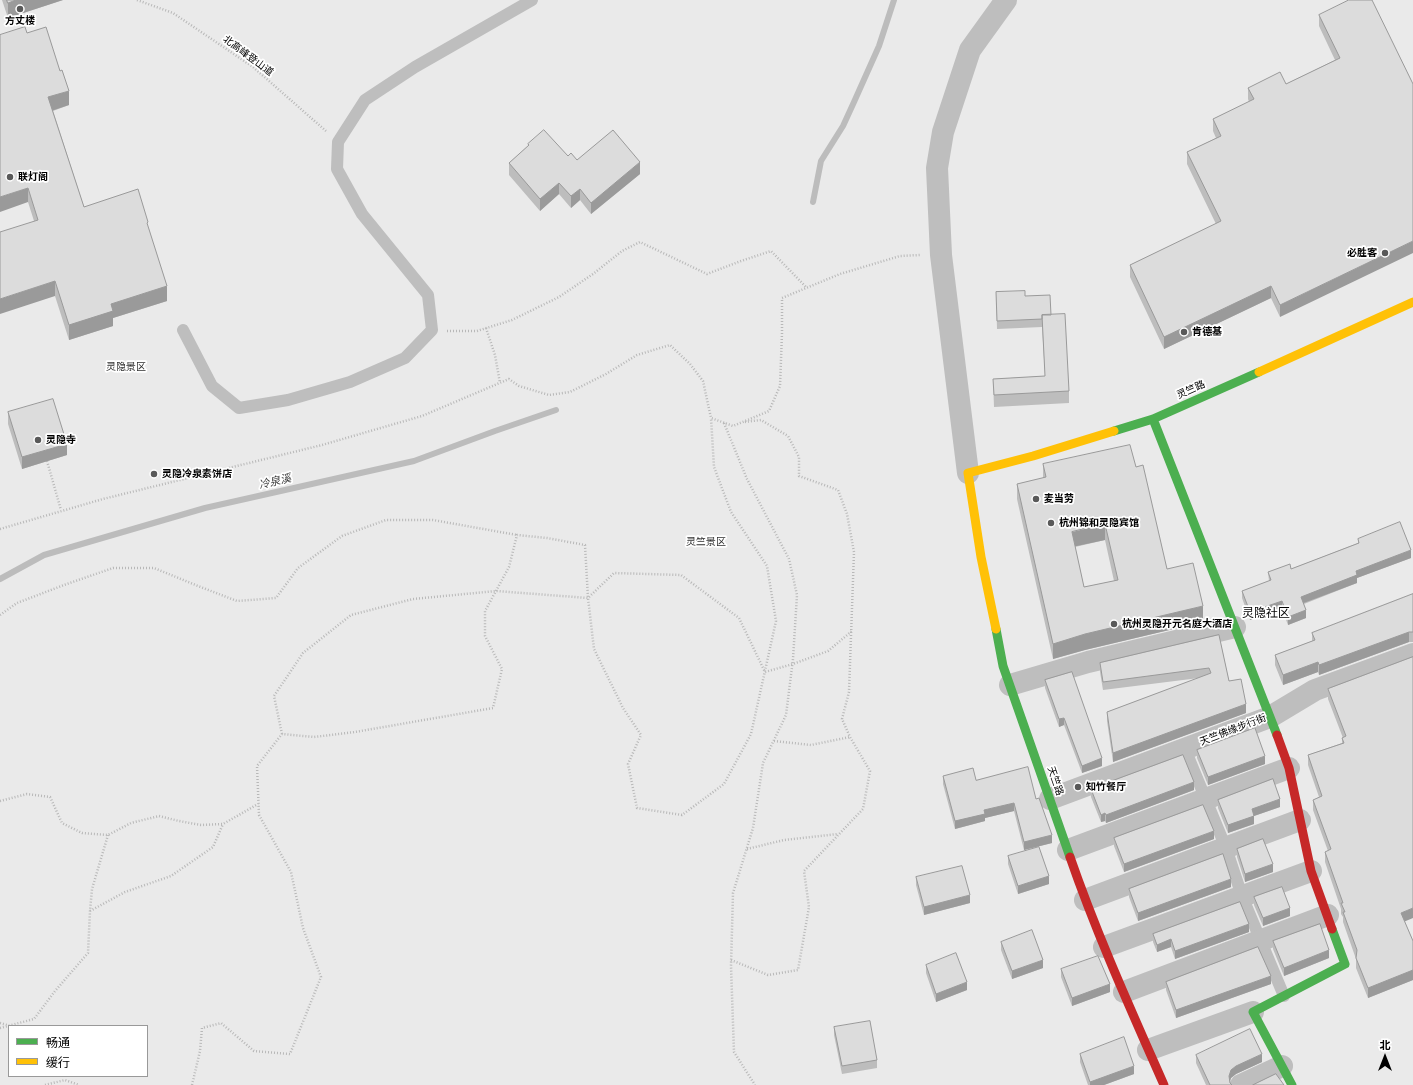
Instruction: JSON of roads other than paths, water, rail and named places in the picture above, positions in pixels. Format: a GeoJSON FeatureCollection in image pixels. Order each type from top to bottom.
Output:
{"type":"FeatureCollection","features":[{"type":"Feature","properties":{"kind":"street"},"geometry":{"type":"LineString","coordinates":[[968,473],[941,255],[937,168],[943,132],[970,50],[1006,0]]}},
{"type":"Feature","properties":{"kind":"street","name":"灵竺路"},"geometry":{"type":"LineString","coordinates":[[968,473],[1033,456],[1153,419],[1413,302]]}},
{"type":"Feature","properties":{"kind":"street"},"geometry":{"type":"LineString","coordinates":[[1148,1050],[1253,1012],[1345,964],[1311,870],[1289,768],[1153,419]]}},
{"type":"Feature","properties":{"kind":"street","name":"天竺路"},"geometry":{"type":"LineString","coordinates":[[968,473],[981,557],[1003,666],[1085,900],[1164,1085]]}},
{"type":"Feature","properties":{"kind":"street"},"geometry":{"type":"LineString","coordinates":[[1010,686],[1088,662],[1235,627]]}},
{"type":"Feature","properties":{"kind":"street","name":"天竺佛缘步行街"},"geometry":{"type":"LineString","coordinates":[[1050,799],[1270,717],[1315,690],[1413,654]]}},
{"type":"Feature","properties":{"kind":"street"},"geometry":{"type":"LineString","coordinates":[[1068,850],[1289,768]]}},
{"type":"Feature","properties":{"kind":"street"},"geometry":{"type":"LineString","coordinates":[[1085,900],[1300,820]]}},
{"type":"Feature","properties":{"kind":"street"},"geometry":{"type":"LineString","coordinates":[[1104,947],[1311,870]]}},
{"type":"Feature","properties":{"kind":"street"},"geometry":{"type":"LineString","coordinates":[[1124,992],[1328,915]]}},
{"type":"Feature","properties":{"kind":"street"},"geometry":{"type":"LineString","coordinates":[[1241,1085],[1287,1076],[1253,1012]]}},
{"type":"Feature","properties":{"kind":"lane"},"geometry":{"type":"LineString","coordinates":[[183,330],[212,386],[239,408],[288,400],[350,382],[405,358],[432,330],[428,295],[362,214],[337,168],[338,142],[364,100],[415,68],[532,0]]}},
{"type":"Feature","properties":{"kind":"lane"},"geometry":{"type":"LineString","coordinates":[[1185,749],[1226,848],[1242,896],[1284,996]]}},
{"type":"Feature","properties":{"kind":"waterway"},"geometry":{"type":"LineString","coordinates":[[813,202],[821,161],[843,126],[854,102],[879,46],[894,0]]}},
{"type":"Feature","properties":{"kind":"waterway","name":"冷泉溪"},"geometry":{"type":"LineString","coordinates":[[0,579],[44,555],[205,508],[414,461],[556,410]]}},
{"type":"Feature","properties":{"kind":"place","name":"方丈楼"},"geometry":{"type":"Point","coordinates":[20,9]}},
{"type":"Feature","properties":{"kind":"place","name":"联灯阁"},"geometry":{"type":"Point","coordinates":[10,177]}},
{"type":"Feature","properties":{"kind":"place","name":"必胜客"},"geometry":{"type":"Point","coordinates":[1385,253]}},
{"type":"Feature","properties":{"kind":"place","name":"肯德基"},"geometry":{"type":"Point","coordinates":[1184,332]}},
{"type":"Feature","properties":{"kind":"place","name":"灵隐寺"},"geometry":{"type":"Point","coordinates":[38,440]}},
{"type":"Feature","properties":{"kind":"place","name":"灵隐冷泉素饼店"},"geometry":{"type":"Point","coordinates":[154,474]}},
{"type":"Feature","properties":{"kind":"place","name":"麦当劳"},"geometry":{"type":"Point","coordinates":[1036,499]}},
{"type":"Feature","properties":{"kind":"place","name":"杭州锦和灵隐宾馆"},"geometry":{"type":"Point","coordinates":[1051,523]}},
{"type":"Feature","properties":{"kind":"place","name":"杭州灵隐开元名庭大酒店"},"geometry":{"type":"Point","coordinates":[1114,624]}},
{"type":"Feature","properties":{"kind":"place","name":"知竹餐厅"},"geometry":{"type":"Point","coordinates":[1078,787]}},
{"type":"Feature","properties":{"kind":"district","name":"灵隐社区"},"geometry":{"type":"Point","coordinates":[1266,614]}},
{"type":"Feature","properties":{"kind":"park label","name":"灵隐景区"},"geometry":{"type":"Point","coordinates":[126,367]}},
{"type":"Feature","properties":{"kind":"park label","name":"灵竺景区"},"geometry":{"type":"Point","coordinates":[706,542]}}]}
